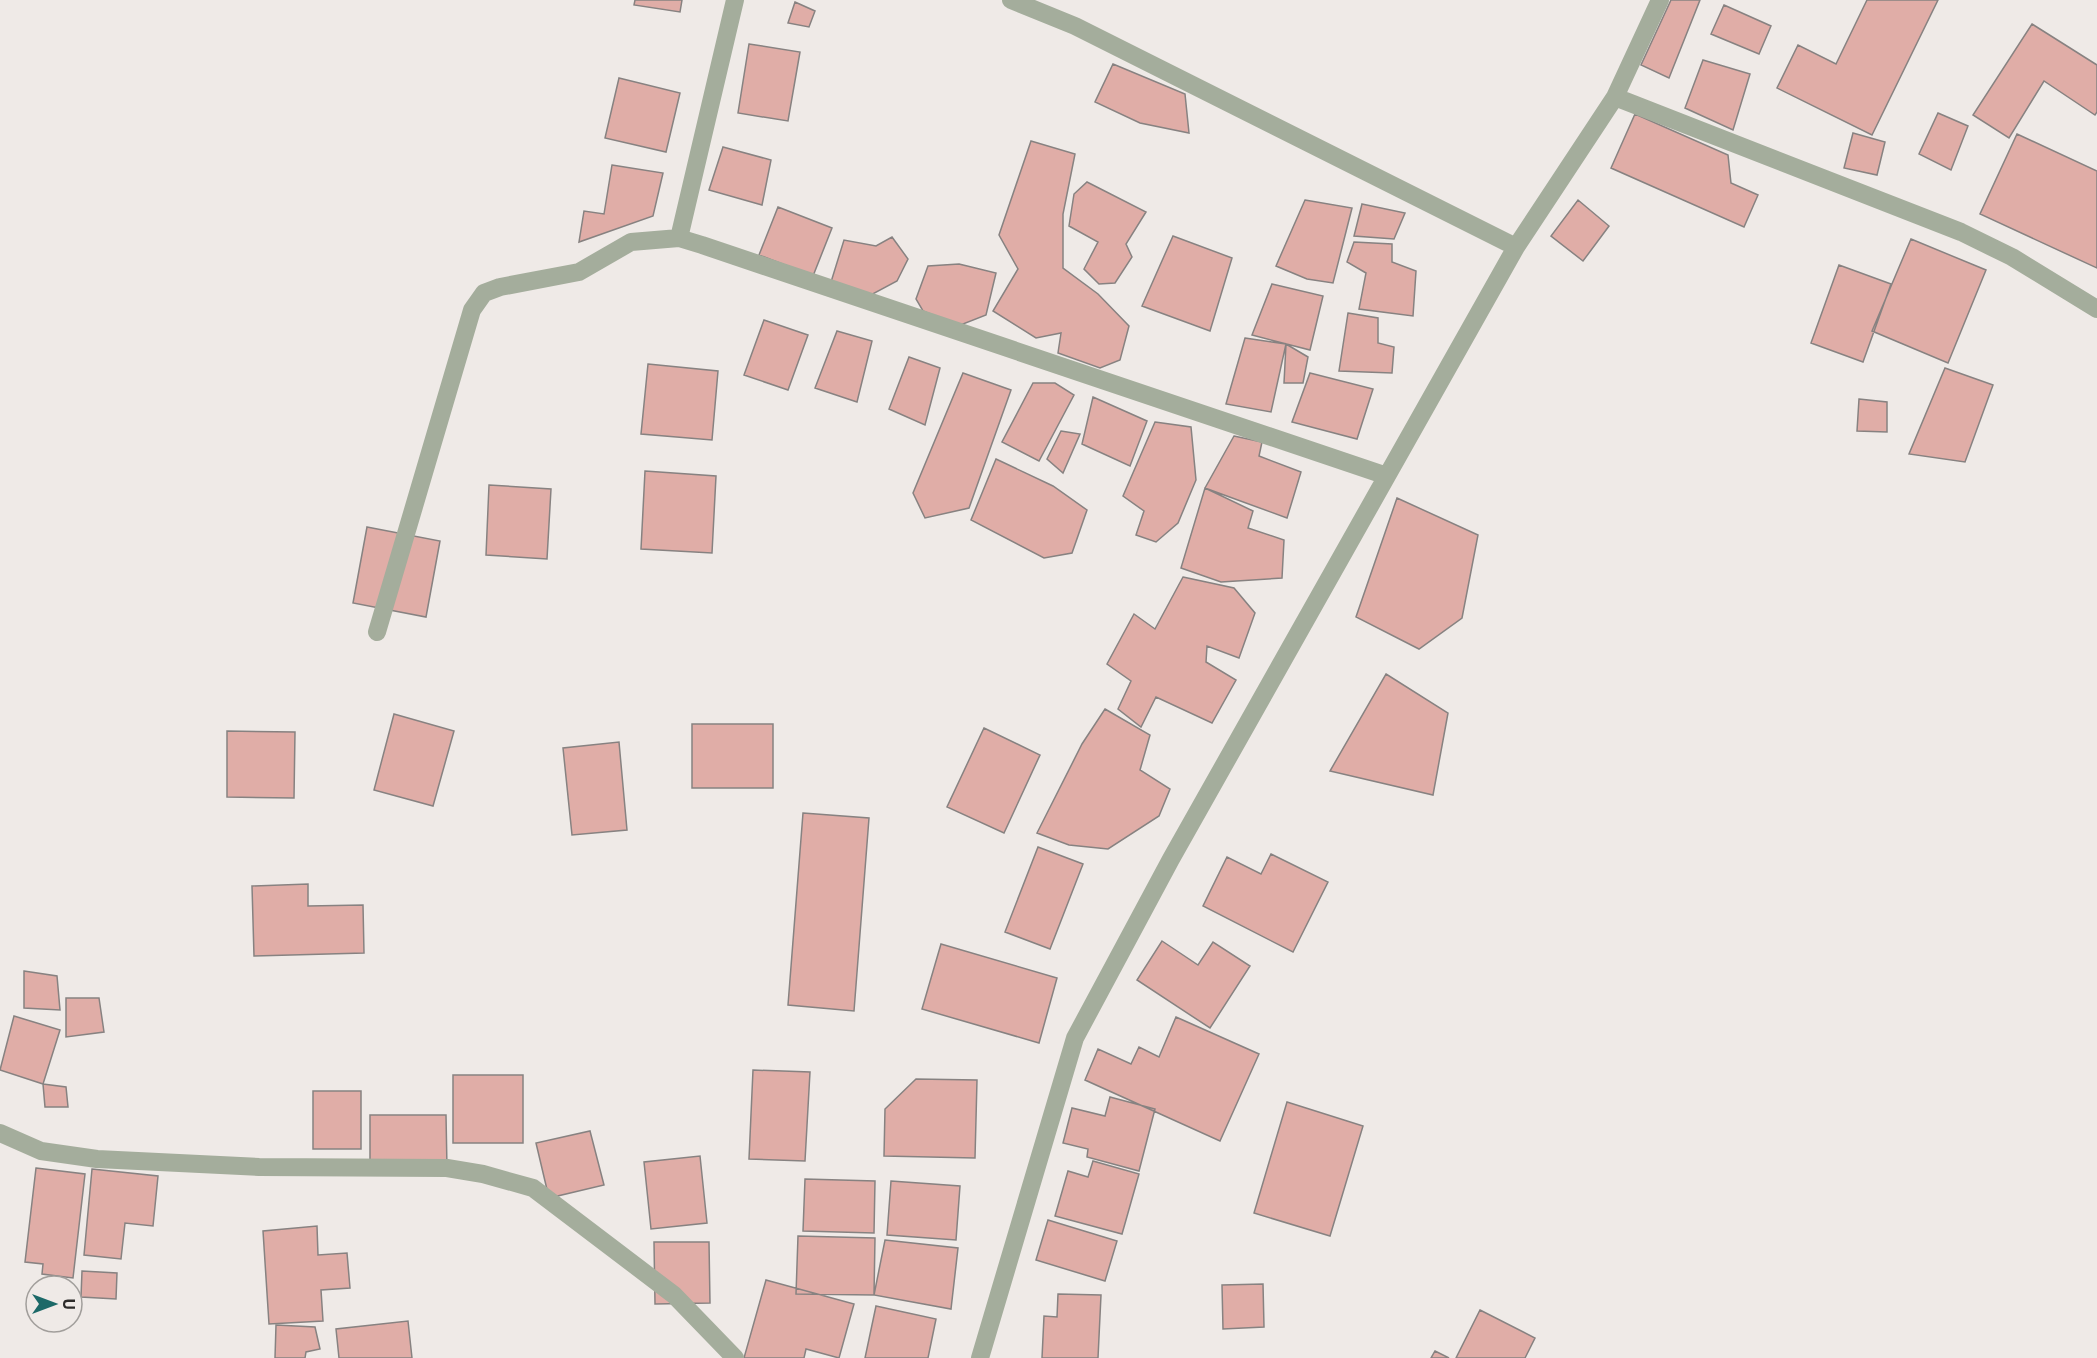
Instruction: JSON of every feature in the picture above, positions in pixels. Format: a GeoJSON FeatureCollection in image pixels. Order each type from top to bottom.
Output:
{"type":"FeatureCollection","features":[{"type":"Feature","properties":{"kind":"street"},"geometry":{"type":"LineString","coordinates":[[679,238],[735,0]]}},
{"type":"Feature","properties":{"kind":"street"},"geometry":{"type":"LineString","coordinates":[[1011,0],[1075,26],[1516,248]]}},
{"type":"Feature","properties":{"kind":"street"},"geometry":{"type":"LineString","coordinates":[[980,1358],[1075,1038],[1171,859],[1516,248],[1615,97],[1660,0]]}},
{"type":"Feature","properties":{"kind":"street"},"geometry":{"type":"LineString","coordinates":[[1615,97],[1961,232],[2012,257],[2097,309]]}},
{"type":"Feature","properties":{"kind":"street"},"geometry":{"type":"LineString","coordinates":[[377,632],[472,310],[484,293],[500,287],[579,272],[631,242],[679,238],[1387,476]]}},
{"type":"Feature","properties":{"kind":"street"},"geometry":{"type":"LineString","coordinates":[[0,1133],[42,1151],[97,1159],[259,1167],[447,1168],[483,1174],[533,1188],[674,1295],[735,1358]]}},
{"type":"Feature","properties":{"kind":"building"},"geometry":{"type":"Polygon","coordinates":[[[635,0],[682,0],[680,12],[634,5],[635,0]]]}},
{"type":"Feature","properties":{"kind":"building"},"geometry":{"type":"Polygon","coordinates":[[[1671,0],[1700,0],[1669,78],[1641,65],[1671,0]]]}},
{"type":"Feature","properties":{"kind":"building"},"geometry":{"type":"Polygon","coordinates":[[[1867,0],[1938,0],[1872,135],[1777,88],[1798,45],[1836,64],[1867,0]]]}},
{"type":"Feature","properties":{"kind":"building"},"geometry":{"type":"Polygon","coordinates":[[[795,2],[815,11],[809,27],[788,23],[795,2]]]}},
{"type":"Feature","properties":{"kind":"building"},"geometry":{"type":"Polygon","coordinates":[[[1724,5],[1771,26],[1759,54],[1711,34],[1724,5]]]}},
{"type":"Feature","properties":{"kind":"building"},"geometry":{"type":"Polygon","coordinates":[[[2032,24],[2097,65],[2097,112],[2095,115],[2044,81],[2009,138],[1973,115],[2032,24]]]}},
{"type":"Feature","properties":{"kind":"building"},"geometry":{"type":"Polygon","coordinates":[[[749,44],[800,52],[788,121],[738,113],[749,44]]]}},
{"type":"Feature","properties":{"kind":"building"},"geometry":{"type":"Polygon","coordinates":[[[1703,60],[1750,74],[1733,130],[1685,108],[1703,60]]]}},
{"type":"Feature","properties":{"kind":"building"},"geometry":{"type":"Polygon","coordinates":[[[1113,64],[1185,94],[1189,133],[1140,123],[1095,102],[1113,64]]]}},
{"type":"Feature","properties":{"kind":"building"},"geometry":{"type":"Polygon","coordinates":[[[619,78],[680,93],[666,152],[605,138],[619,78]]]}},
{"type":"Feature","properties":{"kind":"building"},"geometry":{"type":"Polygon","coordinates":[[[1938,113],[1968,126],[1951,170],[1919,154],[1938,113]]]}},
{"type":"Feature","properties":{"kind":"building"},"geometry":{"type":"Polygon","coordinates":[[[1635,114],[1728,155],[1731,183],[1758,195],[1744,227],[1611,168],[1635,114]]]}},
{"type":"Feature","properties":{"kind":"building"},"geometry":{"type":"Polygon","coordinates":[[[1853,133],[1885,142],[1877,175],[1844,168],[1853,133]]]}},
{"type":"Feature","properties":{"kind":"building"},"geometry":{"type":"Polygon","coordinates":[[[2017,134],[2097,171],[2097,268],[1980,214],[2017,134]]]}},
{"type":"Feature","properties":{"kind":"building"},"geometry":{"type":"Polygon","coordinates":[[[1031,141],[1075,154],[1063,214],[1063,268],[1098,294],[1129,326],[1120,360],[1100,368],[1058,353],[1061,333],[1036,338],[993,311],[1018,269],[999,235],[1031,141]]]}},
{"type":"Feature","properties":{"kind":"building"},"geometry":{"type":"Polygon","coordinates":[[[723,147],[771,160],[762,205],[709,190],[723,147]]]}},
{"type":"Feature","properties":{"kind":"building"},"geometry":{"type":"Polygon","coordinates":[[[612,165],[663,173],[653,216],[579,242],[584,211],[604,214],[612,165]]]}},
{"type":"Feature","properties":{"kind":"building"},"geometry":{"type":"Polygon","coordinates":[[[1087,182],[1146,212],[1126,244],[1132,257],[1115,283],[1099,284],[1084,269],[1098,242],[1069,226],[1074,194],[1087,182]]]}},
{"type":"Feature","properties":{"kind":"building"},"geometry":{"type":"Polygon","coordinates":[[[1305,200],[1352,208],[1333,283],[1307,279],[1276,266],[1305,200]]]}},
{"type":"Feature","properties":{"kind":"building"},"geometry":{"type":"Polygon","coordinates":[[[1578,200],[1609,226],[1583,261],[1551,236],[1578,200]]]}},
{"type":"Feature","properties":{"kind":"building"},"geometry":{"type":"Polygon","coordinates":[[[1362,204],[1405,213],[1394,239],[1354,236],[1362,204]]]}},
{"type":"Feature","properties":{"kind":"building"},"geometry":{"type":"Polygon","coordinates":[[[778,207],[832,228],[813,276],[759,255],[778,207]]]}},
{"type":"Feature","properties":{"kind":"building"},"geometry":{"type":"Polygon","coordinates":[[[1173,236],[1232,258],[1210,331],[1142,306],[1173,236]]]}},
{"type":"Feature","properties":{"kind":"building"},"geometry":{"type":"Polygon","coordinates":[[[892,237],[908,259],[897,281],[869,296],[831,282],[844,240],[876,246],[892,237]]]}},
{"type":"Feature","properties":{"kind":"building"},"geometry":{"type":"Polygon","coordinates":[[[1911,239],[1986,270],[1948,363],[1872,331],[1911,239]]]}},
{"type":"Feature","properties":{"kind":"building"},"geometry":{"type":"Polygon","coordinates":[[[1354,242],[1392,244],[1392,262],[1416,271],[1413,316],[1359,309],[1366,273],[1347,262],[1354,242]]]}},
{"type":"Feature","properties":{"kind":"building"},"geometry":{"type":"Polygon","coordinates":[[[959,264],[996,273],[986,315],[958,326],[923,311],[916,299],[928,266],[959,264]]]}},
{"type":"Feature","properties":{"kind":"building"},"geometry":{"type":"Polygon","coordinates":[[[1839,265],[1891,284],[1863,362],[1811,343],[1839,265]]]}},
{"type":"Feature","properties":{"kind":"building"},"geometry":{"type":"Polygon","coordinates":[[[1272,284],[1323,296],[1310,350],[1252,335],[1272,284]]]}},
{"type":"Feature","properties":{"kind":"building"},"geometry":{"type":"Polygon","coordinates":[[[1348,313],[1378,318],[1378,343],[1394,347],[1392,373],[1339,371],[1348,313]]]}},
{"type":"Feature","properties":{"kind":"building"},"geometry":{"type":"Polygon","coordinates":[[[764,320],[808,335],[788,390],[744,375],[764,320]]]}},
{"type":"Feature","properties":{"kind":"building"},"geometry":{"type":"Polygon","coordinates":[[[837,331],[872,341],[857,402],[815,388],[837,331]]]}},
{"type":"Feature","properties":{"kind":"building"},"geometry":{"type":"Polygon","coordinates":[[[1245,338],[1286,344],[1271,412],[1226,404],[1245,338]]]}},
{"type":"Feature","properties":{"kind":"building"},"geometry":{"type":"Polygon","coordinates":[[[1286,344],[1308,357],[1303,383],[1284,383],[1286,344]]]}},
{"type":"Feature","properties":{"kind":"building"},"geometry":{"type":"Polygon","coordinates":[[[909,357],[940,368],[925,425],[889,409],[909,357]]]}},
{"type":"Feature","properties":{"kind":"building"},"geometry":{"type":"Polygon","coordinates":[[[648,364],[718,371],[712,440],[641,434],[648,364]]]}},
{"type":"Feature","properties":{"kind":"building"},"geometry":{"type":"Polygon","coordinates":[[[1945,368],[1993,385],[1965,462],[1909,454],[1945,368]]]}},
{"type":"Feature","properties":{"kind":"building"},"geometry":{"type":"Polygon","coordinates":[[[963,373],[1011,390],[969,508],[925,518],[913,493],[963,373]]]}},
{"type":"Feature","properties":{"kind":"building"},"geometry":{"type":"Polygon","coordinates":[[[1310,373],[1373,389],[1357,439],[1292,422],[1310,373]]]}},
{"type":"Feature","properties":{"kind":"building"},"geometry":{"type":"Polygon","coordinates":[[[1033,383],[1055,383],[1074,395],[1039,461],[1002,442],[1033,383]]]}},
{"type":"Feature","properties":{"kind":"building"},"geometry":{"type":"Polygon","coordinates":[[[1093,397],[1147,421],[1130,466],[1082,444],[1093,397]]]}},
{"type":"Feature","properties":{"kind":"building"},"geometry":{"type":"Polygon","coordinates":[[[1859,399],[1887,402],[1887,432],[1857,431],[1859,399]]]}},
{"type":"Feature","properties":{"kind":"building"},"geometry":{"type":"Polygon","coordinates":[[[1155,422],[1191,427],[1196,480],[1178,523],[1156,542],[1136,535],[1144,511],[1123,496],[1155,422]]]}},
{"type":"Feature","properties":{"kind":"building"},"geometry":{"type":"Polygon","coordinates":[[[1061,431],[1080,434],[1063,473],[1047,459],[1061,431]]]}},
{"type":"Feature","properties":{"kind":"building"},"geometry":{"type":"Polygon","coordinates":[[[1234,436],[1262,442],[1259,456],[1301,472],[1287,518],[1205,488],[1234,436]]]}},
{"type":"Feature","properties":{"kind":"building"},"geometry":{"type":"Polygon","coordinates":[[[996,459],[1053,486],[1087,510],[1072,553],[1044,558],[971,520],[996,459]]]}},
{"type":"Feature","properties":{"kind":"building"},"geometry":{"type":"Polygon","coordinates":[[[645,471],[716,476],[712,553],[641,549],[645,471]]]}},
{"type":"Feature","properties":{"kind":"building"},"geometry":{"type":"Polygon","coordinates":[[[489,485],[551,489],[547,559],[486,555],[489,485]]]}},
{"type":"Feature","properties":{"kind":"building"},"geometry":{"type":"Polygon","coordinates":[[[1205,488],[1253,511],[1248,528],[1284,540],[1282,578],[1221,582],[1181,568],[1205,488]]]}},
{"type":"Feature","properties":{"kind":"building"},"geometry":{"type":"Polygon","coordinates":[[[1397,498],[1478,535],[1462,618],[1419,649],[1356,617],[1397,498]]]}},
{"type":"Feature","properties":{"kind":"building"},"geometry":{"type":"Polygon","coordinates":[[[367,527],[440,541],[426,617],[353,603],[367,527]]]}},
{"type":"Feature","properties":{"kind":"building"},"geometry":{"type":"Polygon","coordinates":[[[1183,577],[1234,588],[1255,613],[1239,658],[1207,646],[1206,662],[1236,680],[1212,723],[1156,697],[1141,727],[1118,709],[1131,681],[1107,664],[1134,614],[1155,629],[1183,577]]]}},
{"type":"Feature","properties":{"kind":"building"},"geometry":{"type":"Polygon","coordinates":[[[1386,674],[1448,713],[1433,795],[1330,771],[1386,674]]]}},
{"type":"Feature","properties":{"kind":"building"},"geometry":{"type":"Polygon","coordinates":[[[1105,709],[1150,735],[1140,770],[1170,789],[1159,816],[1108,849],[1069,845],[1037,833],[1082,744],[1105,709]]]}},
{"type":"Feature","properties":{"kind":"building"},"geometry":{"type":"Polygon","coordinates":[[[394,714],[454,731],[433,806],[374,790],[394,714]]]}},
{"type":"Feature","properties":{"kind":"building"},"geometry":{"type":"Polygon","coordinates":[[[692,724],[773,724],[773,788],[692,788],[692,724]]]}},
{"type":"Feature","properties":{"kind":"building"},"geometry":{"type":"Polygon","coordinates":[[[984,728],[1040,755],[1004,833],[947,807],[984,728]]]}},
{"type":"Feature","properties":{"kind":"building"},"geometry":{"type":"Polygon","coordinates":[[[227,731],[295,732],[294,798],[227,797],[227,731]]]}},
{"type":"Feature","properties":{"kind":"building"},"geometry":{"type":"Polygon","coordinates":[[[619,742],[627,830],[572,835],[563,748],[619,742]]]}},
{"type":"Feature","properties":{"kind":"building"},"geometry":{"type":"Polygon","coordinates":[[[803,813],[869,818],[854,1011],[788,1005],[803,813]]]}},
{"type":"Feature","properties":{"kind":"building"},"geometry":{"type":"Polygon","coordinates":[[[1038,847],[1083,864],[1050,949],[1005,932],[1038,847]]]}},
{"type":"Feature","properties":{"kind":"building"},"geometry":{"type":"Polygon","coordinates":[[[1271,854],[1328,882],[1293,952],[1203,906],[1227,857],[1261,874],[1271,854]]]}},
{"type":"Feature","properties":{"kind":"building"},"geometry":{"type":"Polygon","coordinates":[[[308,884],[308,906],[363,905],[364,953],[254,956],[252,886],[308,884]]]}},
{"type":"Feature","properties":{"kind":"building"},"geometry":{"type":"Polygon","coordinates":[[[1162,941],[1198,965],[1213,942],[1250,966],[1210,1028],[1137,980],[1162,941]]]}},
{"type":"Feature","properties":{"kind":"building"},"geometry":{"type":"Polygon","coordinates":[[[941,944],[1057,978],[1039,1043],[922,1009],[941,944]]]}},
{"type":"Feature","properties":{"kind":"building"},"geometry":{"type":"Polygon","coordinates":[[[24,971],[57,976],[60,1010],[24,1008],[24,971]]]}},
{"type":"Feature","properties":{"kind":"building"},"geometry":{"type":"Polygon","coordinates":[[[66,998],[99,998],[104,1032],[66,1037],[66,998]]]}},
{"type":"Feature","properties":{"kind":"building"},"geometry":{"type":"Polygon","coordinates":[[[14,1016],[60,1030],[43,1084],[0,1070],[14,1016]]]}},
{"type":"Feature","properties":{"kind":"building"},"geometry":{"type":"Polygon","coordinates":[[[1176,1017],[1259,1054],[1220,1141],[1085,1080],[1098,1049],[1131,1064],[1139,1047],[1159,1057],[1176,1017]]]}},
{"type":"Feature","properties":{"kind":"building"},"geometry":{"type":"Polygon","coordinates":[[[753,1070],[810,1072],[805,1161],[749,1159],[753,1070]]]}},
{"type":"Feature","properties":{"kind":"building"},"geometry":{"type":"Polygon","coordinates":[[[453,1075],[523,1075],[523,1143],[453,1143],[453,1075]]]}},
{"type":"Feature","properties":{"kind":"building"},"geometry":{"type":"Polygon","coordinates":[[[916,1079],[977,1080],[975,1158],[884,1156],[885,1109],[916,1079]]]}},
{"type":"Feature","properties":{"kind":"building"},"geometry":{"type":"Polygon","coordinates":[[[43,1084],[66,1087],[68,1107],[45,1107],[43,1084]]]}},
{"type":"Feature","properties":{"kind":"building"},"geometry":{"type":"Polygon","coordinates":[[[313,1091],[361,1091],[361,1149],[313,1149],[313,1091]]]}},
{"type":"Feature","properties":{"kind":"building"},"geometry":{"type":"Polygon","coordinates":[[[1110,1097],[1155,1109],[1139,1171],[1087,1157],[1088,1149],[1063,1143],[1072,1108],[1105,1116],[1110,1097]]]}},
{"type":"Feature","properties":{"kind":"building"},"geometry":{"type":"Polygon","coordinates":[[[1287,1102],[1363,1126],[1330,1236],[1254,1213],[1287,1102]]]}},
{"type":"Feature","properties":{"kind":"building"},"geometry":{"type":"Polygon","coordinates":[[[370,1115],[446,1115],[447,1168],[370,1169],[370,1115]]]}},
{"type":"Feature","properties":{"kind":"building"},"geometry":{"type":"Polygon","coordinates":[[[590,1131],[604,1185],[549,1198],[536,1143],[590,1131]]]}},
{"type":"Feature","properties":{"kind":"building"},"geometry":{"type":"Polygon","coordinates":[[[700,1156],[707,1223],[651,1229],[644,1162],[700,1156]]]}},
{"type":"Feature","properties":{"kind":"building"},"geometry":{"type":"Polygon","coordinates":[[[1093,1161],[1139,1174],[1122,1234],[1055,1216],[1068,1171],[1088,1177],[1093,1161]]]}},
{"type":"Feature","properties":{"kind":"building"},"geometry":{"type":"Polygon","coordinates":[[[36,1168],[85,1174],[73,1274],[42,1274],[43,1264],[25,1262],[36,1168]]]}},
{"type":"Feature","properties":{"kind":"building"},"geometry":{"type":"Polygon","coordinates":[[[92,1169],[158,1176],[153,1226],[125,1223],[121,1259],[84,1255],[92,1169]]]}},
{"type":"Feature","properties":{"kind":"building"},"geometry":{"type":"Polygon","coordinates":[[[805,1179],[875,1181],[874,1233],[803,1231],[805,1179]]]}},
{"type":"Feature","properties":{"kind":"building"},"geometry":{"type":"Polygon","coordinates":[[[891,1181],[960,1186],[956,1240],[887,1235],[891,1181]]]}},
{"type":"Feature","properties":{"kind":"building"},"geometry":{"type":"Polygon","coordinates":[[[1048,1220],[1117,1241],[1105,1281],[1036,1260],[1048,1220]]]}},
{"type":"Feature","properties":{"kind":"building"},"geometry":{"type":"Polygon","coordinates":[[[317,1226],[318,1255],[347,1253],[350,1288],[321,1290],[323,1321],[269,1324],[263,1231],[317,1226]]]}},
{"type":"Feature","properties":{"kind":"building"},"geometry":{"type":"Polygon","coordinates":[[[798,1236],[875,1238],[874,1295],[796,1294],[798,1236]]]}},
{"type":"Feature","properties":{"kind":"building"},"geometry":{"type":"Polygon","coordinates":[[[885,1240],[958,1248],[951,1309],[874,1295],[885,1240]]]}},
{"type":"Feature","properties":{"kind":"building"},"geometry":{"type":"Polygon","coordinates":[[[654,1242],[709,1242],[710,1303],[655,1304],[654,1242]]]}},
{"type":"Feature","properties":{"kind":"building"},"geometry":{"type":"Polygon","coordinates":[[[82,1271],[117,1273],[116,1299],[84,1297],[84,1274],[82,1271]]]}},
{"type":"Feature","properties":{"kind":"building"},"geometry":{"type":"Polygon","coordinates":[[[766,1280],[854,1304],[839,1358],[806,1349],[804,1358],[744,1358],[766,1280]]]}},
{"type":"Feature","properties":{"kind":"building"},"geometry":{"type":"Polygon","coordinates":[[[1263,1284],[1264,1327],[1223,1329],[1222,1285],[1263,1284]]]}},
{"type":"Feature","properties":{"kind":"building"},"geometry":{"type":"Polygon","coordinates":[[[1058,1294],[1101,1295],[1098,1358],[1042,1358],[1044,1316],[1057,1317],[1058,1294]]]}},
{"type":"Feature","properties":{"kind":"building"},"geometry":{"type":"Polygon","coordinates":[[[876,1306],[936,1319],[928,1358],[865,1358],[876,1306]]]}},
{"type":"Feature","properties":{"kind":"building"},"geometry":{"type":"Polygon","coordinates":[[[1480,1310],[1535,1338],[1525,1358],[1456,1358],[1480,1310]]]}},
{"type":"Feature","properties":{"kind":"building"},"geometry":{"type":"Polygon","coordinates":[[[408,1321],[412,1358],[339,1358],[336,1329],[408,1321]]]}},
{"type":"Feature","properties":{"kind":"building"},"geometry":{"type":"Polygon","coordinates":[[[276,1325],[315,1327],[320,1349],[306,1352],[305,1358],[275,1358],[276,1325]]]}},
{"type":"Feature","properties":{"kind":"building"},"geometry":{"type":"Polygon","coordinates":[[[1435,1351],[1449,1358],[1431,1358],[1435,1351]]]}}]}
